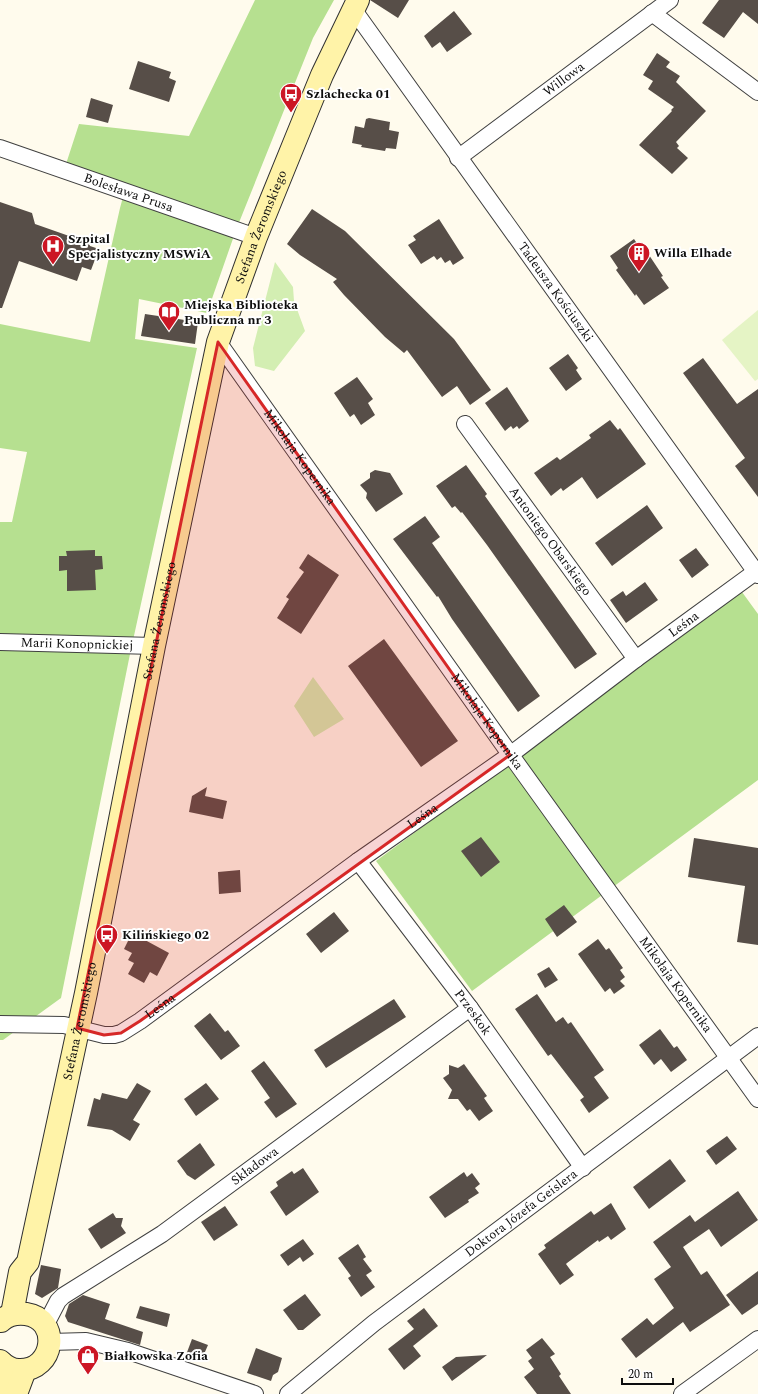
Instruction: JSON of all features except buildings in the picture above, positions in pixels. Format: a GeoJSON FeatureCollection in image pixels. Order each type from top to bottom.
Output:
{"type":"FeatureCollection","features":[{"type":"Feature","properties":{"kind":"main road","name":"Stefana Żeromskiego"},"geometry":{"type":"LineString","coordinates":[[28,1324],[31,1296],[31,1273],[28,1262],[93,956],[154,646],[218,342],[256,237],[322,75],[355,5]]}},
{"type":"Feature","properties":{"kind":"main road"},"geometry":{"type":"LineString","coordinates":[[1,1362],[12,1369],[25,1370],[32,1368],[45,1357],[28,1324]]}},
{"type":"Feature","properties":{"kind":"main road"},"geometry":{"type":"LineString","coordinates":[[0,1394],[2,1376],[1,1362]]}},
{"type":"Feature","properties":{"kind":"main road"},"geometry":{"type":"LineString","coordinates":[[16,1394],[25,1370]]}},
{"type":"Feature","properties":{"kind":"street","name":"Willowa"},"geometry":{"type":"LineString","coordinates":[[458,158],[670,0]]}},
{"type":"Feature","properties":{"kind":"street","name":"Tadeusza Kościuszki"},"geometry":{"type":"LineString","coordinates":[[355,5],[458,158],[757,572]]}},
{"type":"Feature","properties":{"kind":"street"},"geometry":{"type":"LineString","coordinates":[[652,13],[758,92]]}},
{"type":"Feature","properties":{"kind":"street","name":"Bolesława Prusa"},"geometry":{"type":"LineString","coordinates":[[0,148],[256,237]]}},
{"type":"Feature","properties":{"kind":"street","name":"Mikołaja Kopernika"},"geometry":{"type":"LineString","coordinates":[[218,342],[510,755],[758,1099]]}},
{"type":"Feature","properties":{"kind":"street","name":"Antoniego Obarskiego"},"geometry":{"type":"LineString","coordinates":[[465,424],[636,659]]}},
{"type":"Feature","properties":{"kind":"street","name":"Leśna"},"geometry":{"type":"LineString","coordinates":[[0,1024],[50,1024],[77,1028],[104,1035],[121,1033],[140,1021],[358,861],[510,755],[636,659],[757,572]]}},
{"type":"Feature","properties":{"kind":"street","name":"Marii Konopnickiej"},"geometry":{"type":"LineString","coordinates":[[0,642],[154,646]]}},
{"type":"Feature","properties":{"kind":"street","name":"Przeskok"},"geometry":{"type":"LineString","coordinates":[[358,861],[470,1008],[582,1168]]}},
{"type":"Feature","properties":{"kind":"street","name":"Składowa"},"geometry":{"type":"LineString","coordinates":[[28,1324],[63,1296],[162,1234],[470,1008]]}},
{"type":"Feature","properties":{"kind":"street","name":"Doktora Józefa Geislera"},"geometry":{"type":"LineString","coordinates":[[288,1394],[374,1323],[758,1036]]}},
{"type":"Feature","properties":{"kind":"street"},"geometry":{"type":"LineString","coordinates":[[28,1324],[86,1341],[128,1351],[254,1394]]}},
{"type":"Feature","properties":{"kind":"street"},"geometry":{"type":"LineString","coordinates":[[682,1394],[758,1339]]}},
{"type":"Feature","properties":{"kind":"highlighted area"},"geometry":{"type":"Polygon","coordinates":[[[218,342],[510,755],[140,1021],[121,1033],[104,1035],[77,1028],[218,342]]]}},
{"type":"Feature","properties":{"kind":"green space"},"geometry":{"type":"Polygon","coordinates":[[[255,0],[334,0],[313,38],[236,230],[207,313],[139,299],[135,339],[197,348],[130,654],[61,998],[3,1040],[0,1040],[0,522],[12,522],[27,452],[0,448],[0,324],[90,342],[126,186],[66,164],[79,124],[189,136],[255,0]]]}},
{"type":"Feature","properties":{"kind":"green space"},"geometry":{"type":"Polygon","coordinates":[[[275,262],[293,287],[294,301],[305,331],[274,371],[255,366],[253,348],[275,262]]]}},
{"type":"Feature","properties":{"kind":"green space"},"geometry":{"type":"Polygon","coordinates":[[[758,310],[758,379],[755,381],[722,340],[758,310]]]}},
{"type":"Feature","properties":{"kind":"green space"},"geometry":{"type":"Polygon","coordinates":[[[742,592],[758,614],[758,780],[472,991],[376,861],[742,592]]]}},
{"type":"Feature","properties":{"kind":"green space"},"geometry":{"type":"Polygon","coordinates":[[[313,677],[344,719],[314,737],[294,706],[313,677]]]}},
{"type":"Feature","properties":{"kind":"place","name":"Szlachecka 01"},"geometry":{"type":"Point","coordinates":[291,114]}},
{"type":"Feature","properties":{"kind":"place","name":"Szpital Specjalistyczny MSWiA"},"geometry":{"type":"Point","coordinates":[53,266]}},
{"type":"Feature","properties":{"kind":"place","name":"Willa Elhade"},"geometry":{"type":"Point","coordinates":[639,272]}},
{"type":"Feature","properties":{"kind":"place","name":"Miejska Biblioteka Publiczna nr 3"},"geometry":{"type":"Point","coordinates":[169,332]}},
{"type":"Feature","properties":{"kind":"place","name":"Kilińskiego 02"},"geometry":{"type":"Point","coordinates":[107,954]}},
{"type":"Feature","properties":{"kind":"place","name":"Białkowska Zofia"},"geometry":{"type":"Point","coordinates":[88,1376]}}]}
